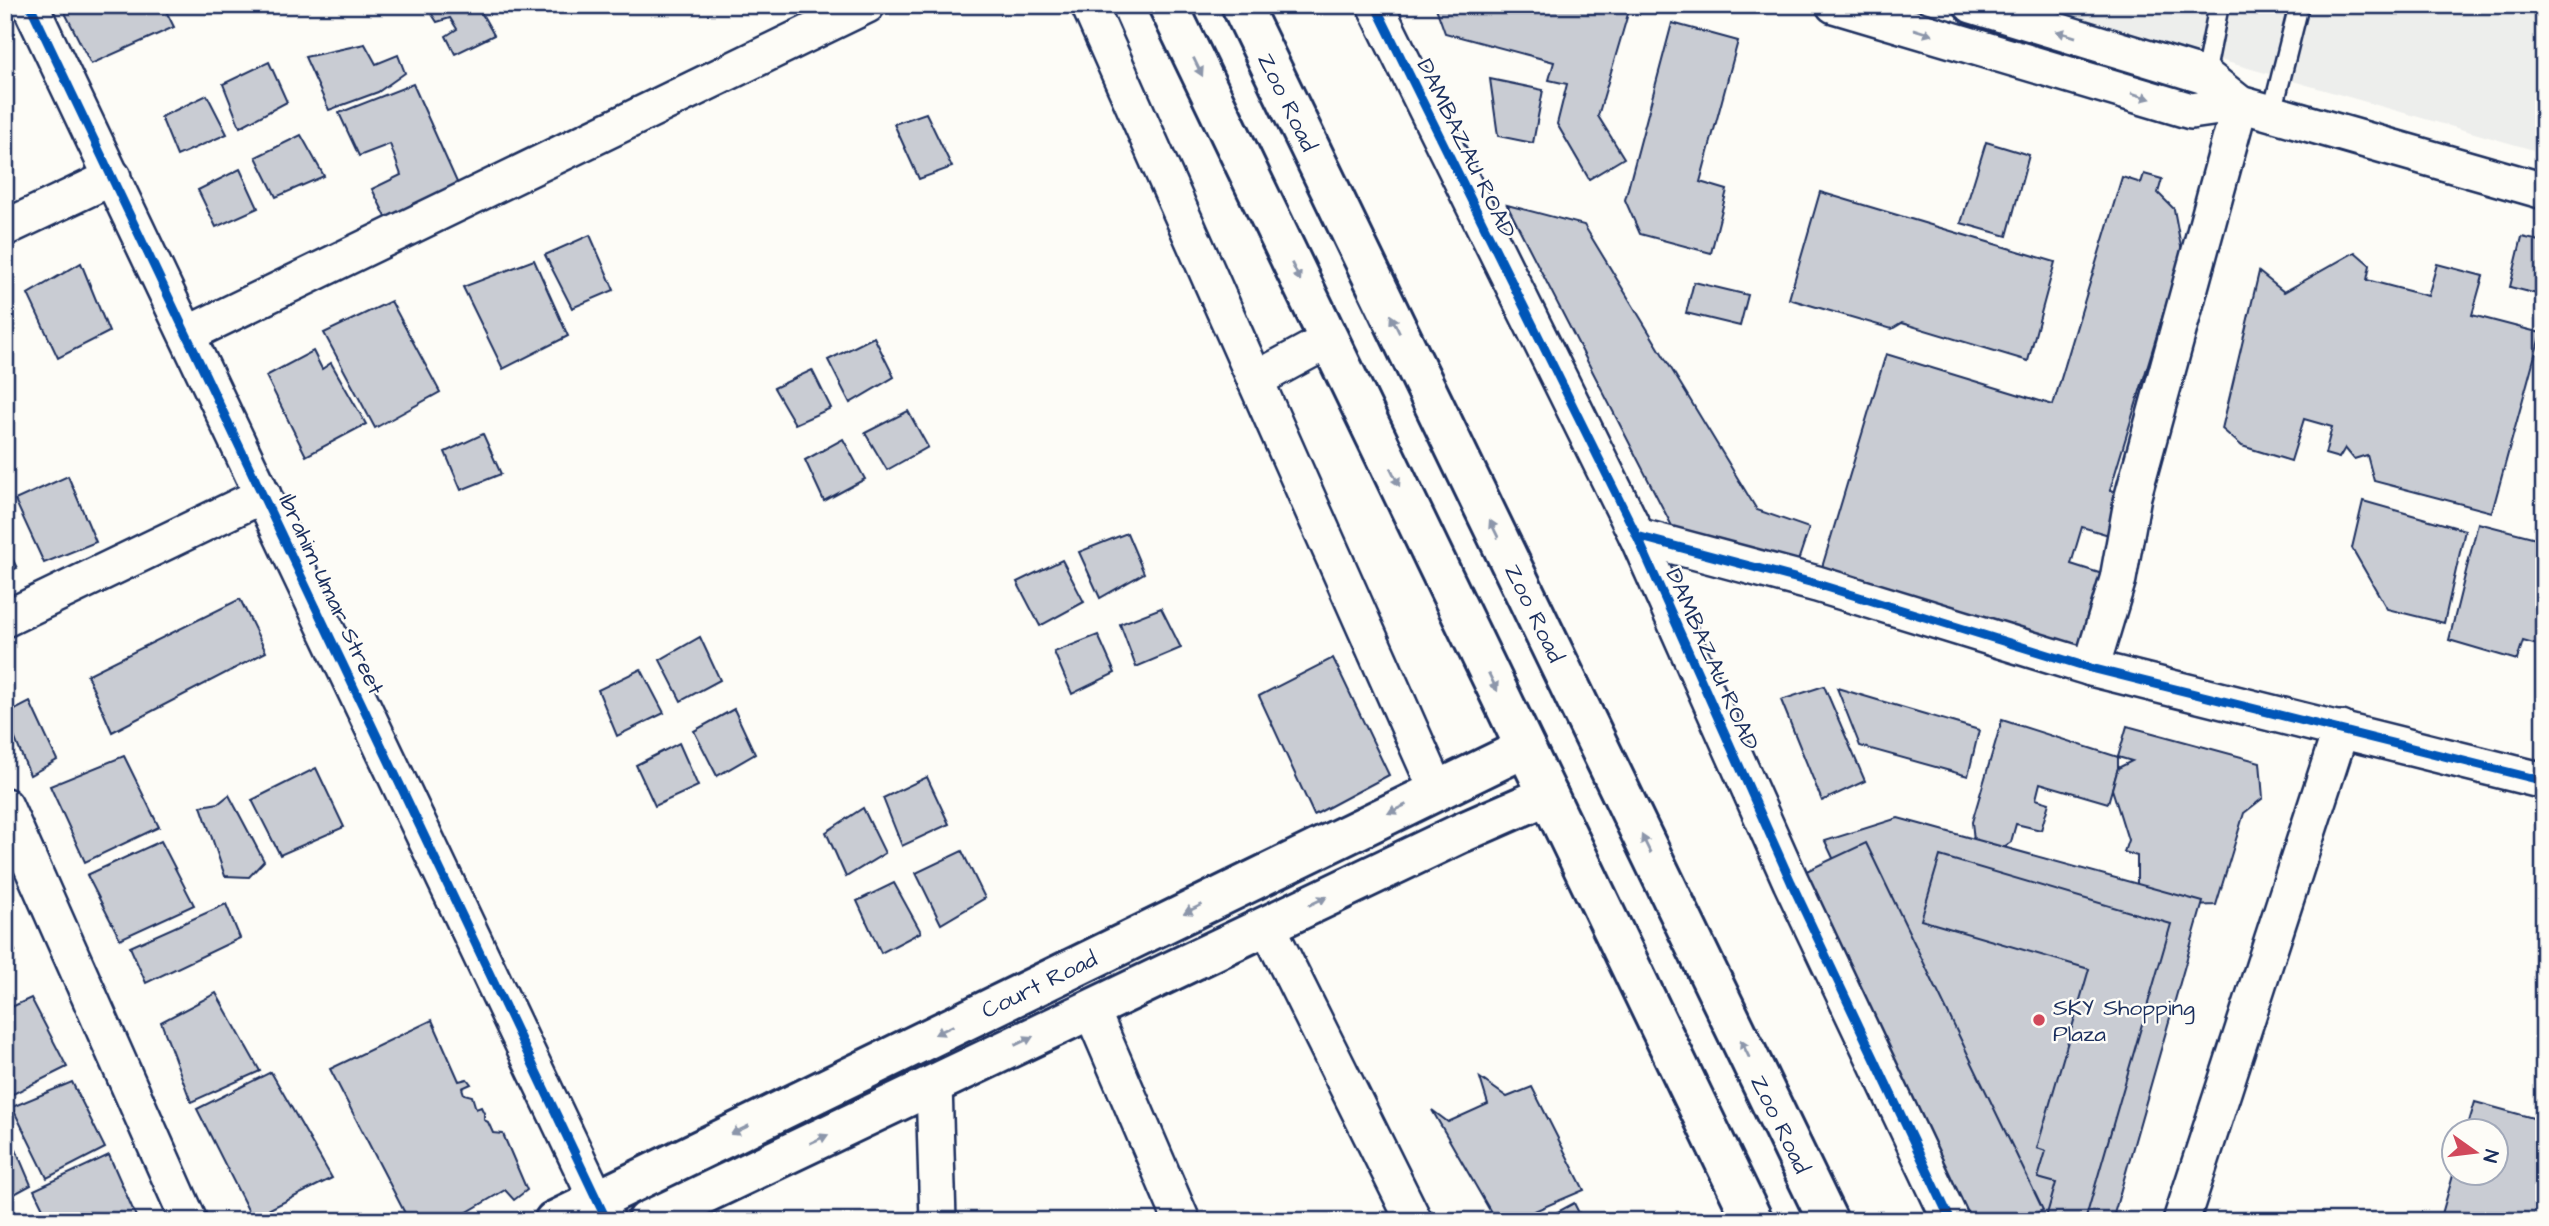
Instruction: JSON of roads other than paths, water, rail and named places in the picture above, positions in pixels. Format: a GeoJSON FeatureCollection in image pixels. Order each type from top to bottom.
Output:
{"type":"FeatureCollection","features":[{"type":"Feature","properties":{"kind":"main road"},"geometry":{"type":"LineString","coordinates":[[1168,5],[1753,1221]]}},
{"type":"Feature","properties":{"kind":"main road","name":"Zoo Road"},"geometry":{"type":"LineString","coordinates":[[1241,5],[1828,1221]]}},
{"type":"Feature","properties":{"kind":"main road","name":"Court Road"},"geometry":{"type":"LineString","coordinates":[[554,1221],[603,1210],[1525,748]]}},
{"type":"Feature","properties":{"kind":"main road","name":"Court Road"},"geometry":{"type":"LineString","coordinates":[[661,1217],[1267,925],[1548,795]]}},
{"type":"Feature","properties":{"kind":"street","name":"Ibrahim Umar Street"},"geometry":{"type":"LineString","coordinates":[[30,5],[603,1210]]}},
{"type":"Feature","properties":{"kind":"street"},"geometry":{"type":"LineString","coordinates":[[188,334],[867,5]]}},
{"type":"Feature","properties":{"kind":"street"},"geometry":{"type":"LineString","coordinates":[[1089,5],[1437,790]]}},
{"type":"Feature","properties":{"kind":"street","name":"DAMBAZAU ROAD"},"geometry":{"type":"LineString","coordinates":[[1375,5],[1637,536],[1791,882],[1951,1221]]}},
{"type":"Feature","properties":{"kind":"street"},"geometry":{"type":"LineString","coordinates":[[1834,5],[2191,111],[2256,108]]}},
{"type":"Feature","properties":{"kind":"street"},"geometry":{"type":"LineString","coordinates":[[1972,5],[2205,76],[2256,108],[2544,191]]}},
{"type":"Feature","properties":{"kind":"street"},"geometry":{"type":"LineString","coordinates":[[2091,668],[2118,579],[2133,496],[2256,108]]}},
{"type":"Feature","properties":{"kind":"street"},"geometry":{"type":"LineString","coordinates":[[5,228],[113,177]]}},
{"type":"Feature","properties":{"kind":"street"},"geometry":{"type":"LineString","coordinates":[[1255,380],[1329,340]]}},
{"type":"Feature","properties":{"kind":"street"},"geometry":{"type":"LineString","coordinates":[[5,619],[264,495]]}},
{"type":"Feature","properties":{"kind":"street"},"geometry":{"type":"LineString","coordinates":[[1637,536],[1817,584],[2091,668],[2544,780]]}},
{"type":"Feature","properties":{"kind":"street"},"geometry":{"type":"LineString","coordinates":[[2181,1221],[2341,729]]}},
{"type":"Feature","properties":{"kind":"street"},"geometry":{"type":"LineString","coordinates":[[5,806],[189,1221]]}},
{"type":"Feature","properties":{"kind":"street"},"geometry":{"type":"LineString","coordinates":[[1267,925],[1414,1221]]}},
{"type":"Feature","properties":{"kind":"street"},"geometry":{"type":"LineString","coordinates":[[1091,1009],[1182,1221]]}},
{"type":"Feature","properties":{"kind":"street"},"geometry":{"type":"LineString","coordinates":[[934,1084],[938,1221]]}},
{"type":"Feature","properties":{"kind":"lane"},"geometry":{"type":"LineString","coordinates":[[2205,76],[2219,5]]}},
{"type":"Feature","properties":{"kind":"lane"},"geometry":{"type":"LineString","coordinates":[[2256,108],[2299,5]]}},
{"type":"Feature","properties":{"kind":"place","name":"SKY Shopping Plaza"},"geometry":{"type":"Point","coordinates":[2039,1020]}}]}
